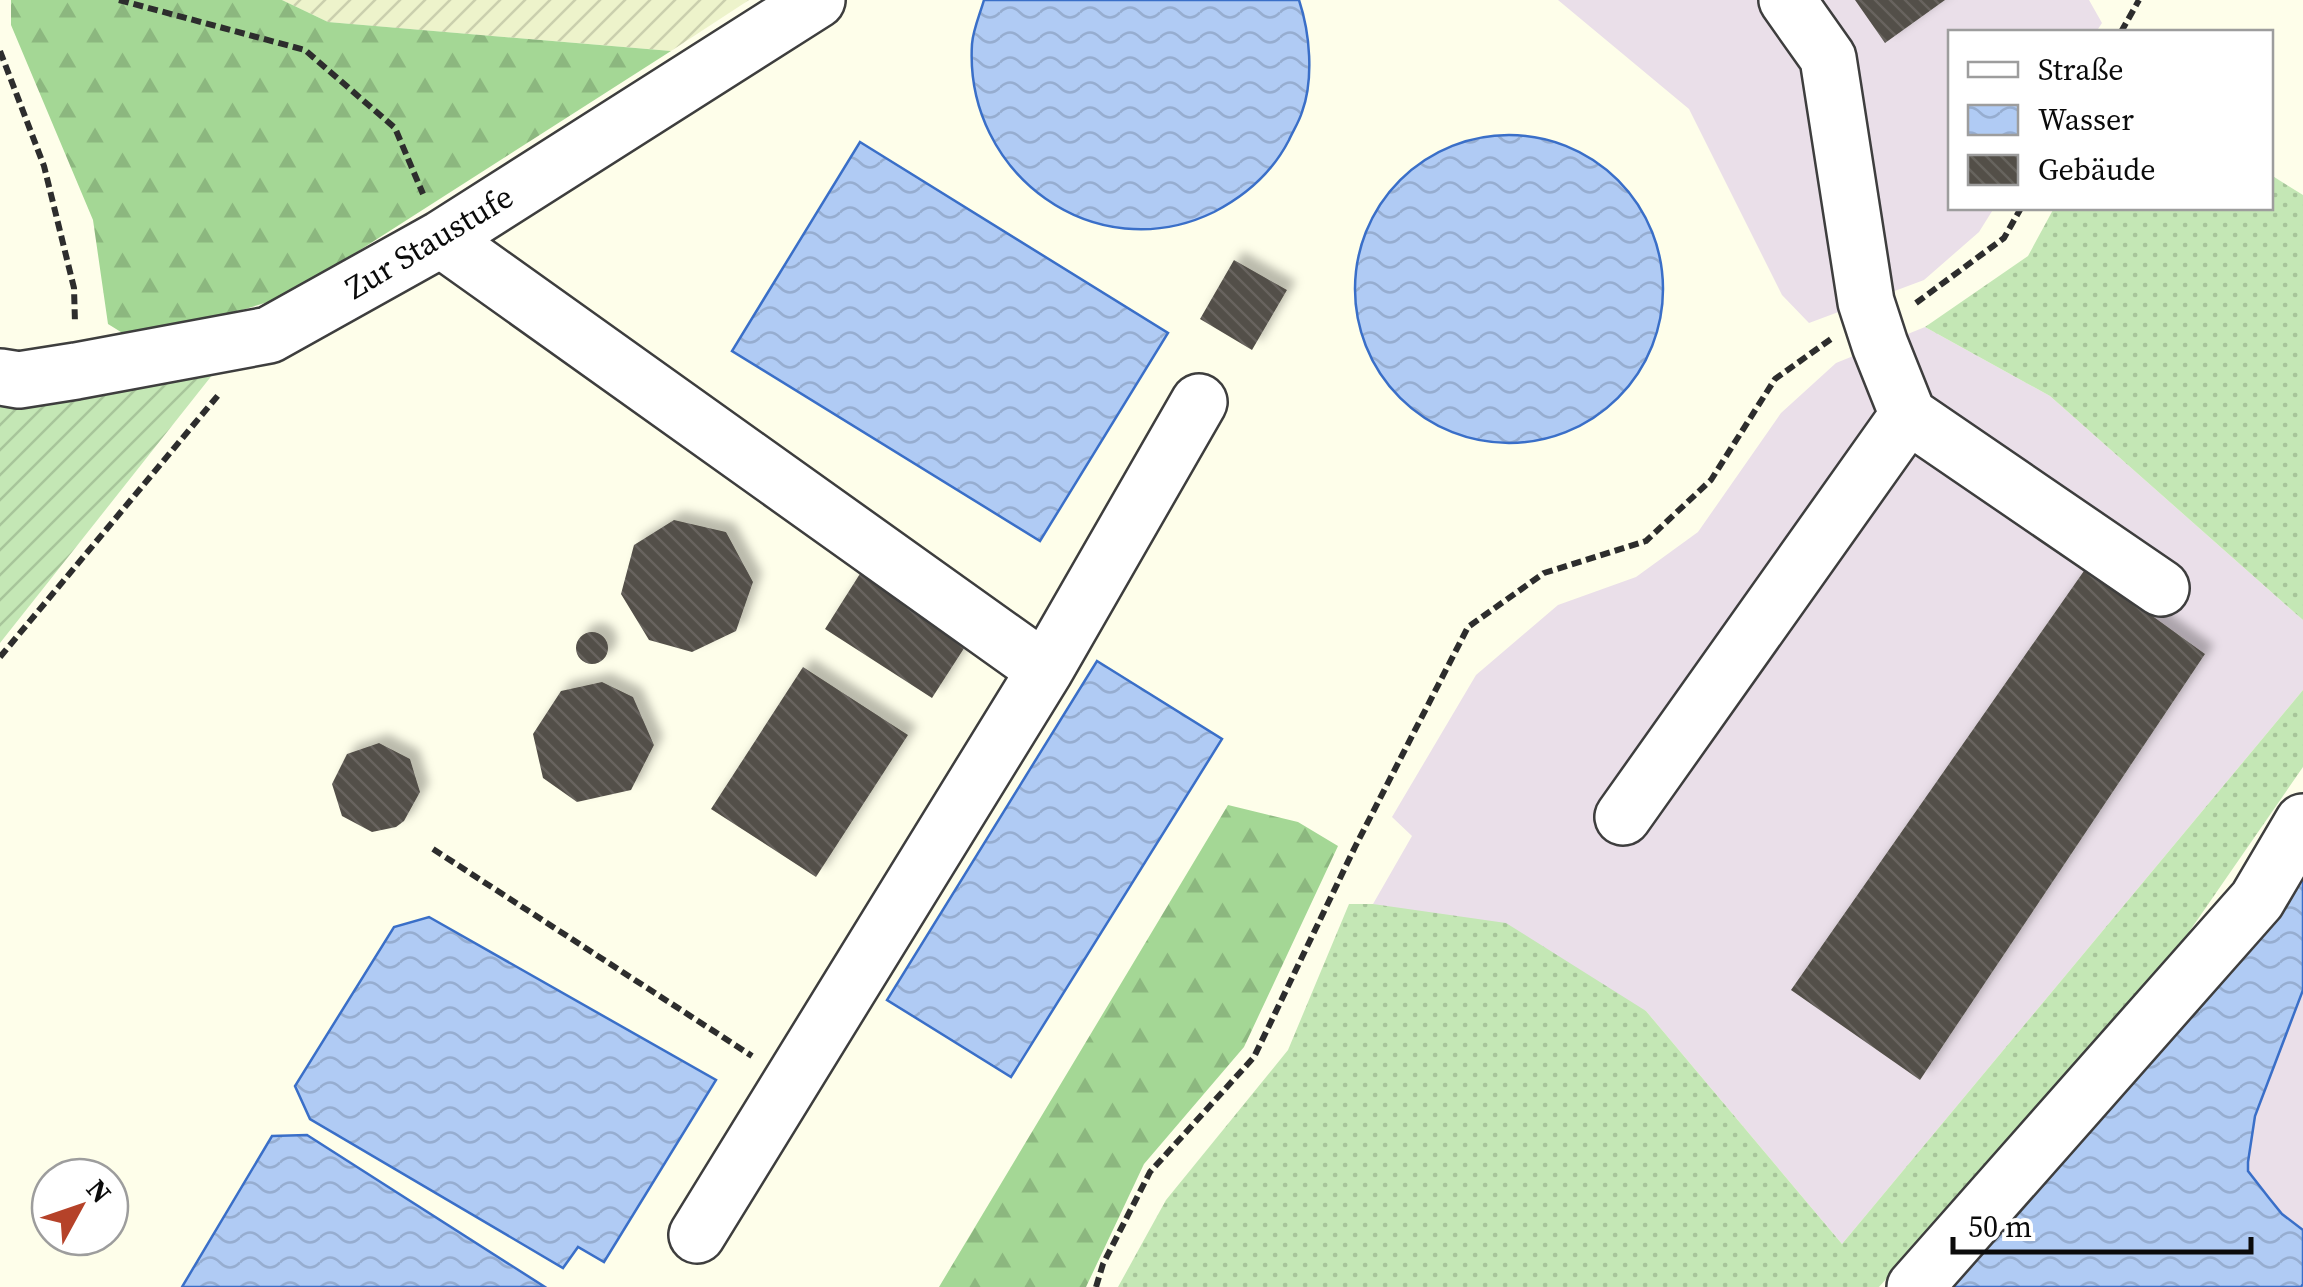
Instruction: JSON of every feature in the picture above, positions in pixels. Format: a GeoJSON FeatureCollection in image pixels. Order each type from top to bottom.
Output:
{"type":"FeatureCollection","features":[{"type":"Feature","properties":{"kind":"street","name":"Zur Staustufe"},"geometry":{"type":"LineString","coordinates":[[0,377],[20,380],[76,372],[268,334],[441,238],[816,0]]}},
{"type":"Feature","properties":{"kind":"street"},"geometry":{"type":"LineString","coordinates":[[1787,0],[1828,58],[1866,302],[1908,415],[2161,588]]}},
{"type":"Feature","properties":{"kind":"street"},"geometry":{"type":"LineString","coordinates":[[441,238],[1044,670]]}},
{"type":"Feature","properties":{"kind":"street"},"geometry":{"type":"LineString","coordinates":[[697,1235],[1044,670],[1199,402]]}},
{"type":"Feature","properties":{"kind":"street"},"geometry":{"type":"LineString","coordinates":[[1622,816],[1908,415]]}},
{"type":"Feature","properties":{"kind":"street"},"geometry":{"type":"LineString","coordinates":[[1915,1287],[2256,900],[2303,822]]}},
{"type":"Feature","properties":{"kind":"path"},"geometry":{"type":"LineString","coordinates":[[119,0],[305,50],[395,128],[441,238]]}},
{"type":"Feature","properties":{"kind":"path"},"geometry":{"type":"LineString","coordinates":[[2122,30],[2139,0]]}},
{"type":"Feature","properties":{"kind":"path"},"geometry":{"type":"LineString","coordinates":[[0,51],[44,166],[74,288],[76,372]]}},
{"type":"Feature","properties":{"kind":"path"},"geometry":{"type":"LineString","coordinates":[[1096,1287],[1150,1172],[1254,1058],[1354,847],[1468,627],[1544,573],[1646,541],[1711,480],[1775,379],[1836,336],[1919,302],[2004,238],[2020,210]]}},
{"type":"Feature","properties":{"kind":"path"},"geometry":{"type":"LineString","coordinates":[[0,656],[268,334]]}},
{"type":"Feature","properties":{"kind":"path"},"geometry":{"type":"LineString","coordinates":[[433,849],[791,1081]]}},
{"type":"Feature","properties":{"kind":"shaded area"},"geometry":{"type":"Polygon","coordinates":[[[1558,0],[2089,0],[2102,23],[2097,30],[1948,30],[1948,210],[1993,210],[1979,232],[1924,280],[1809,323],[1782,295],[1689,109],[1558,0]]]}},
{"type":"Feature","properties":{"kind":"shaded area"},"geometry":{"type":"Polygon","coordinates":[[[1925,327],[2050,396],[2303,620],[2303,690],[1842,1244],[1646,1011],[1373,904],[1412,836],[1392,817],[1476,675],[1558,605],[1636,577],[1698,532],[1781,413],[1836,363],[1925,327]]]}},
{"type":"Feature","properties":{"kind":"shaded area"},"geometry":{"type":"Polygon","coordinates":[[[2303,990],[2303,1230],[2269,1198],[2248,1170],[2248,1162],[2255,1116],[2303,990]]]}},
{"type":"Feature","properties":{"kind":"green space"},"geometry":{"type":"Polygon","coordinates":[[[11,0],[282,0],[328,22],[671,51],[288,296],[137,342],[108,324],[93,220],[11,25],[11,0]]]}},
{"type":"Feature","properties":{"kind":"green space"},"geometry":{"type":"Polygon","coordinates":[[[282,0],[749,0],[671,51],[328,22],[282,0]]]}},
{"type":"Feature","properties":{"kind":"green space"},"geometry":{"type":"Polygon","coordinates":[[[2273,176],[2303,195],[2303,620],[2050,396],[1925,327],[2028,256],[2053,210],[2273,210],[2273,176]]]}},
{"type":"Feature","properties":{"kind":"green space"},"geometry":{"type":"Polygon","coordinates":[[[213,374],[0,643],[0,394],[26,398],[213,374]]]}},
{"type":"Feature","properties":{"kind":"green space"},"geometry":{"type":"Polygon","coordinates":[[[2303,690],[2303,767],[2153,984],[1879,1287],[1118,1287],[1166,1200],[1288,1050],[1349,904],[1506,923],[1646,1011],[1842,1244],[2303,690]]]}},
{"type":"Feature","properties":{"kind":"green space"},"geometry":{"type":"Polygon","coordinates":[[[1228,805],[1298,822],[1338,846],[1244,1047],[1144,1164],[1086,1287],[939,1287],[1228,805]]]}},
{"type":"Feature","properties":{"kind":"water"},"geometry":{"type":"Polygon","coordinates":[[[984,0],[1299,0],[1309,56],[1301,116],[1266,173],[1214,212],[1169,227],[1125,228],[1083,219],[1045,198],[1014,170],[990,133],[975,91],[972,44],[984,0]]]}},
{"type":"Feature","properties":{"kind":"water"},"geometry":{"type":"Polygon","coordinates":[[[1509,135],[1539,138],[1568,147],[1618,180],[1651,230],[1660,259],[1660,319],[1651,348],[1618,398],[1568,431],[1539,440],[1509,443],[1479,440],[1450,431],[1400,398],[1367,348],[1358,319],[1355,289],[1358,259],[1367,230],[1400,180],[1450,147],[1479,138],[1509,135]]]}},
{"type":"Feature","properties":{"kind":"water"},"geometry":{"type":"Polygon","coordinates":[[[860,142],[1168,333],[1040,541],[732,351],[860,142]]]}},
{"type":"Feature","properties":{"kind":"water"},"geometry":{"type":"Polygon","coordinates":[[[1097,661],[1222,739],[1011,1077],[887,1000],[1097,661]]]}},
{"type":"Feature","properties":{"kind":"water"},"geometry":{"type":"Polygon","coordinates":[[[2303,861],[2303,990],[2255,1116],[2248,1162],[2248,1171],[2269,1198],[2303,1230],[2301,1287],[1941,1287],[2303,861]]]}},
{"type":"Feature","properties":{"kind":"water"},"geometry":{"type":"Polygon","coordinates":[[[429,917],[716,1080],[604,1262],[578,1247],[563,1268],[310,1119],[295,1086],[394,927],[429,917]]]}},
{"type":"Feature","properties":{"kind":"water"},"geometry":{"type":"Polygon","coordinates":[[[307,1135],[545,1287],[182,1287],[272,1136],[307,1135]]]}},
{"type":"Feature","properties":{"kind":"building"},"geometry":{"type":"Polygon","coordinates":[[[1855,0],[1945,0],[1885,43],[1855,0]]]}},
{"type":"Feature","properties":{"kind":"building"},"geometry":{"type":"Polygon","coordinates":[[[1234,260],[1287,290],[1252,350],[1200,319],[1234,260]]]}},
{"type":"Feature","properties":{"kind":"building"},"geometry":{"type":"Polygon","coordinates":[[[674,520],[726,532],[753,582],[736,631],[692,652],[649,640],[621,594],[634,545],[674,520]]]}},
{"type":"Feature","properties":{"kind":"building"},"geometry":{"type":"Polygon","coordinates":[[[2086,568],[2205,654],[1920,1080],[1791,990],[2086,568]]]}},
{"type":"Feature","properties":{"kind":"building"},"geometry":{"type":"Polygon","coordinates":[[[863,569],[970,639],[932,698],[825,629],[863,569]]]}},
{"type":"Feature","properties":{"kind":"building"},"geometry":{"type":"Polygon","coordinates":[[[592,632],[603,637],[608,648],[603,659],[592,664],[581,659],[576,648],[581,637],[592,632]]]}},
{"type":"Feature","properties":{"kind":"building"},"geometry":{"type":"Polygon","coordinates":[[[803,667],[908,735],[816,877],[711,809],[803,667]]]}},
{"type":"Feature","properties":{"kind":"building"},"geometry":{"type":"Polygon","coordinates":[[[602,682],[633,697],[654,745],[631,790],[577,802],[543,778],[533,734],[561,691],[602,682]]]}},
{"type":"Feature","properties":{"kind":"building"},"geometry":{"type":"Polygon","coordinates":[[[379,743],[410,759],[420,792],[404,821],[396,827],[372,832],[342,816],[332,784],[347,754],[379,743]]]}}]}
